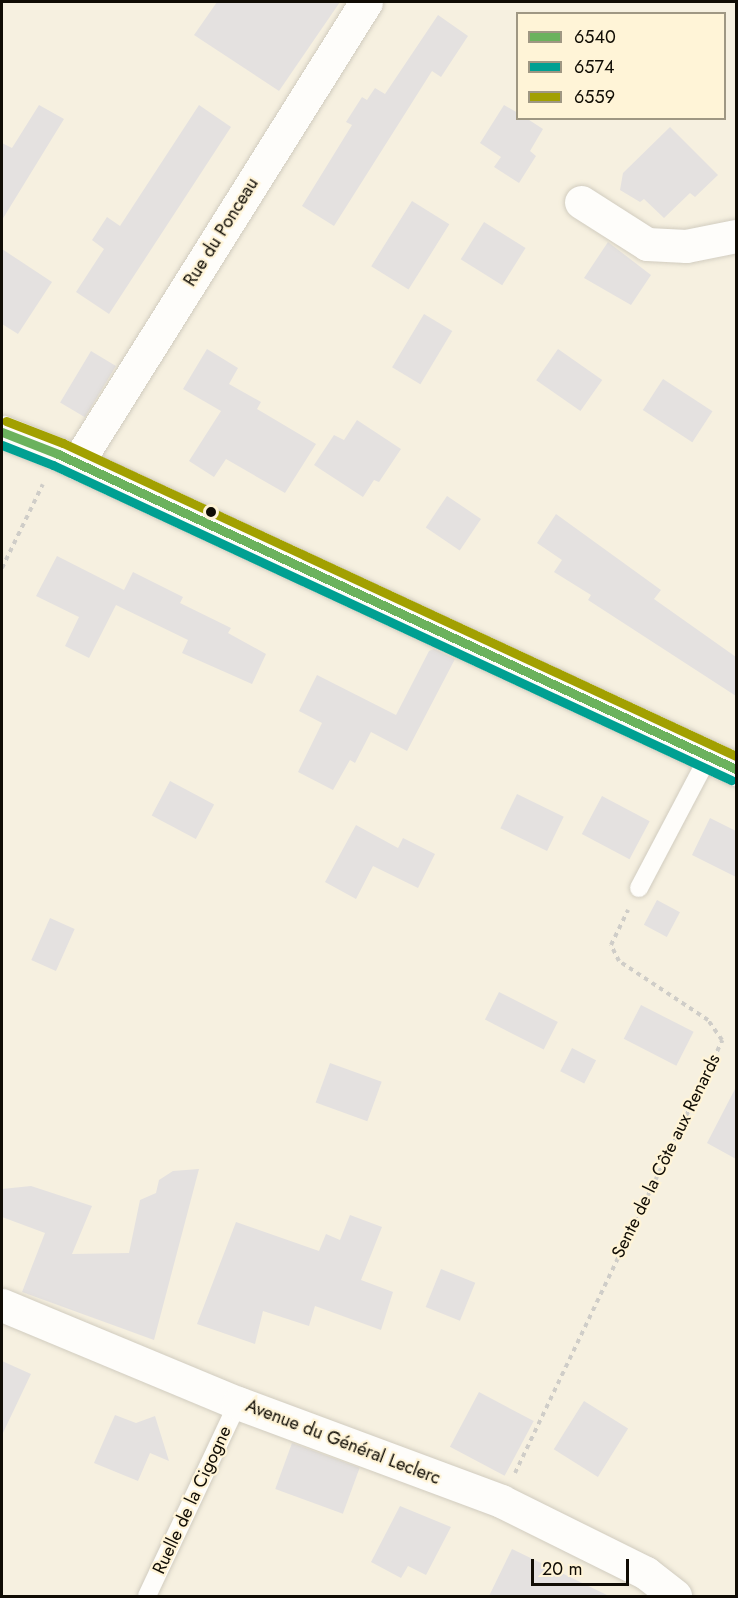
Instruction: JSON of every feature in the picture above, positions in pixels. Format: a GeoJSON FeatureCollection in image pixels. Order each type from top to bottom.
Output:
{"type":"FeatureCollection","features":[{"type":"Feature","properties":{"kind":"street","name":"Rue du Ponceau"},"geometry":{"type":"LineString","coordinates":[[67,458],[366,2]]}},
{"type":"Feature","properties":{"kind":"street"},"geometry":{"type":"LineString","coordinates":[[581,202],[647,244],[686,246],[736,236]]}},
{"type":"Feature","properties":{"kind":"street"},"geometry":{"type":"LineString","coordinates":[[2,432],[67,458],[723,762]]}},
{"type":"Feature","properties":{"kind":"street","name":"Avenue du Général Leclerc"},"geometry":{"type":"LineString","coordinates":[[2,1305],[238,1402],[501,1501],[646,1573],[675,1596]]}},
{"type":"Feature","properties":{"kind":"lane"},"geometry":{"type":"LineString","coordinates":[[639,888],[723,762]]}},
{"type":"Feature","properties":{"kind":"lane","name":"Ruelle de la Cigogne"},"geometry":{"type":"LineString","coordinates":[[147,1596],[238,1402]]}},
{"type":"Feature","properties":{"kind":"path"},"geometry":{"type":"LineString","coordinates":[[2,568],[67,458]]}},
{"type":"Feature","properties":{"kind":"path","name":"Sente de la Côte aux Renards"},"geometry":{"type":"LineString","coordinates":[[501,1501],[722,1040],[708,1020],[619,961],[611,945],[639,888]]}},
{"type":"Feature","properties":{"kind":"building"},"geometry":{"type":"Polygon","coordinates":[[[217,2],[340,2],[279,91],[194,35],[217,2]]]}},
{"type":"Feature","properties":{"kind":"building"},"geometry":{"type":"Polygon","coordinates":[[[438,15],[468,36],[441,77],[432,71],[334,226],[302,206],[352,125],[346,122],[362,97],[367,100],[375,88],[385,94],[438,15]]]}},
{"type":"Feature","properties":{"kind":"building"},"geometry":{"type":"Polygon","coordinates":[[[39,105],[64,119],[2,220],[2,143],[12,148],[39,105]]]}},
{"type":"Feature","properties":{"kind":"building"},"geometry":{"type":"Polygon","coordinates":[[[199,105],[231,127],[109,314],[76,292],[104,249],[92,240],[107,217],[120,226],[199,105]]]}},
{"type":"Feature","properties":{"kind":"building"},"geometry":{"type":"Polygon","coordinates":[[[504,105],[516,112],[516,120],[529,120],[543,129],[530,151],[536,156],[519,183],[494,167],[501,157],[480,143],[504,105]]]}},
{"type":"Feature","properties":{"kind":"building"},"geometry":{"type":"Polygon","coordinates":[[[670,127],[718,175],[695,197],[690,193],[664,218],[644,199],[640,202],[620,190],[623,173],[670,127]]]}},
{"type":"Feature","properties":{"kind":"building"},"geometry":{"type":"Polygon","coordinates":[[[412,201],[449,224],[409,290],[371,266],[412,201]]]}},
{"type":"Feature","properties":{"kind":"building"},"geometry":{"type":"Polygon","coordinates":[[[484,222],[526,248],[502,285],[461,259],[484,222]]]}},
{"type":"Feature","properties":{"kind":"building"},"geometry":{"type":"Polygon","coordinates":[[[608,242],[651,275],[631,305],[584,278],[608,242]]]}},
{"type":"Feature","properties":{"kind":"building"},"geometry":{"type":"Polygon","coordinates":[[[2,249],[52,282],[18,334],[2,324],[2,249]]]}},
{"type":"Feature","properties":{"kind":"building"},"geometry":{"type":"Polygon","coordinates":[[[424,314],[452,331],[420,384],[392,367],[424,314]]]}},
{"type":"Feature","properties":{"kind":"building"},"geometry":{"type":"Polygon","coordinates":[[[207,349],[238,368],[229,384],[261,402],[257,409],[316,444],[285,493],[226,459],[214,477],[189,461],[221,411],[183,389],[207,349]]]}},
{"type":"Feature","properties":{"kind":"building"},"geometry":{"type":"Polygon","coordinates":[[[558,349],[602,380],[580,411],[536,380],[558,349]]]}},
{"type":"Feature","properties":{"kind":"building"},"geometry":{"type":"Polygon","coordinates":[[[91,351],[116,366],[85,417],[60,402],[91,351]]]}},
{"type":"Feature","properties":{"kind":"building"},"geometry":{"type":"Polygon","coordinates":[[[663,379],[712,411],[692,442],[643,410],[663,379]]]}},
{"type":"Feature","properties":{"kind":"building"},"geometry":{"type":"Polygon","coordinates":[[[357,420],[401,449],[379,482],[374,480],[363,497],[314,465],[334,435],[344,440],[357,420]]]}},
{"type":"Feature","properties":{"kind":"building"},"geometry":{"type":"Polygon","coordinates":[[[447,496],[481,519],[460,550],[426,528],[447,496]]]}},
{"type":"Feature","properties":{"kind":"building"},"geometry":{"type":"Polygon","coordinates":[[[556,514],[661,590],[654,599],[736,657],[736,696],[588,600],[591,595],[554,572],[562,560],[537,543],[556,514]]]}},
{"type":"Feature","properties":{"kind":"building"},"geometry":{"type":"Polygon","coordinates":[[[57,556],[124,590],[133,572],[183,597],[180,603],[231,628],[228,633],[266,654],[252,684],[182,653],[188,640],[116,605],[89,658],[65,646],[79,617],[36,596],[57,556]]]}},
{"type":"Feature","properties":{"kind":"building"},"geometry":{"type":"Polygon","coordinates":[[[434,649],[455,659],[407,751],[371,732],[355,763],[350,760],[333,790],[298,772],[322,723],[299,711],[317,675],[396,715],[429,651],[434,649]]]}},
{"type":"Feature","properties":{"kind":"building"},"geometry":{"type":"Polygon","coordinates":[[[170,781],[214,804],[196,839],[152,815],[170,781]]]}},
{"type":"Feature","properties":{"kind":"building"},"geometry":{"type":"Polygon","coordinates":[[[517,794],[564,817],[547,851],[500,828],[517,794]]]}},
{"type":"Feature","properties":{"kind":"building"},"geometry":{"type":"Polygon","coordinates":[[[602,796],[650,821],[629,859],[582,834],[602,796]]]}},
{"type":"Feature","properties":{"kind":"building"},"geometry":{"type":"Polygon","coordinates":[[[710,818],[736,831],[736,877],[692,855],[710,818]]]}},
{"type":"Feature","properties":{"kind":"building"},"geometry":{"type":"Polygon","coordinates":[[[356,825],[398,848],[403,838],[435,854],[418,888],[373,866],[356,899],[325,882],[356,825]]]}},
{"type":"Feature","properties":{"kind":"building"},"geometry":{"type":"Polygon","coordinates":[[[657,900],[680,912],[667,937],[644,925],[657,900]]]}},
{"type":"Feature","properties":{"kind":"building"},"geometry":{"type":"Polygon","coordinates":[[[50,918],[75,929],[56,971],[31,960],[50,918]]]}},
{"type":"Feature","properties":{"kind":"building"},"geometry":{"type":"Polygon","coordinates":[[[499,992],[558,1022],[544,1050],[485,1020],[499,992]]]}},
{"type":"Feature","properties":{"kind":"building"},"geometry":{"type":"Polygon","coordinates":[[[641,1005],[694,1032],[676,1066],[624,1039],[641,1005]]]}},
{"type":"Feature","properties":{"kind":"building"},"geometry":{"type":"Polygon","coordinates":[[[572,1048],[596,1060],[584,1083],[560,1071],[572,1048]]]}},
{"type":"Feature","properties":{"kind":"building"},"geometry":{"type":"Polygon","coordinates":[[[330,1063],[382,1082],[367,1121],[316,1102],[330,1063]]]}},
{"type":"Feature","properties":{"kind":"building"},"geometry":{"type":"Polygon","coordinates":[[[736,1087],[736,1159],[707,1143],[736,1087]]]}},
{"type":"Feature","properties":{"kind":"building"},"geometry":{"type":"Polygon","coordinates":[[[199,1169],[154,1340],[22,1292],[45,1233],[2,1217],[2,1189],[31,1186],[92,1206],[72,1254],[129,1253],[140,1200],[156,1193],[159,1180],[173,1171],[199,1169]]]}},
{"type":"Feature","properties":{"kind":"building"},"geometry":{"type":"Polygon","coordinates":[[[350,1215],[382,1227],[361,1280],[393,1292],[381,1330],[315,1306],[309,1326],[263,1311],[255,1344],[197,1324],[236,1222],[319,1251],[326,1234],[340,1240],[350,1215]]]}},
{"type":"Feature","properties":{"kind":"building"},"geometry":{"type":"Polygon","coordinates":[[[441,1269],[475,1283],[460,1321],[426,1307],[441,1269]]]}},
{"type":"Feature","properties":{"kind":"building"},"geometry":{"type":"Polygon","coordinates":[[[2,1361],[31,1374],[2,1435],[2,1361]]]}},
{"type":"Feature","properties":{"kind":"building"},"geometry":{"type":"Polygon","coordinates":[[[479,1392],[534,1421],[505,1476],[450,1447],[479,1392]]]}},
{"type":"Feature","properties":{"kind":"building"},"geometry":{"type":"Polygon","coordinates":[[[584,1401],[628,1429],[598,1477],[554,1449],[584,1401]]]}},
{"type":"Feature","properties":{"kind":"building"},"geometry":{"type":"Polygon","coordinates":[[[115,1415],[136,1423],[155,1416],[169,1461],[150,1453],[138,1481],[94,1463],[115,1415]]]}},
{"type":"Feature","properties":{"kind":"building"},"geometry":{"type":"Polygon","coordinates":[[[292,1443],[360,1468],[343,1514],[275,1489],[292,1443]]]}},
{"type":"Feature","properties":{"kind":"building"},"geometry":{"type":"Polygon","coordinates":[[[400,1506],[451,1527],[426,1575],[408,1566],[401,1578],[371,1562],[400,1506]]]}},
{"type":"Feature","properties":{"kind":"building"},"geometry":{"type":"Polygon","coordinates":[[[512,1549],[609,1596],[489,1596],[512,1549]]]}},
{"type":"Feature","properties":{"kind":"transit line","name":"6559"},"geometry":{"type":"LineString","coordinates":[[6,421],[63,443],[736,756]]}},
{"type":"Feature","properties":{"kind":"transit line","name":"6540"},"geometry":{"type":"LineString","coordinates":[[2,432],[58,454],[736,769]]}},
{"type":"Feature","properties":{"kind":"transit line","name":"6574"},"geometry":{"type":"LineString","coordinates":[[2,445],[53,465],[731,780]]}}]}
